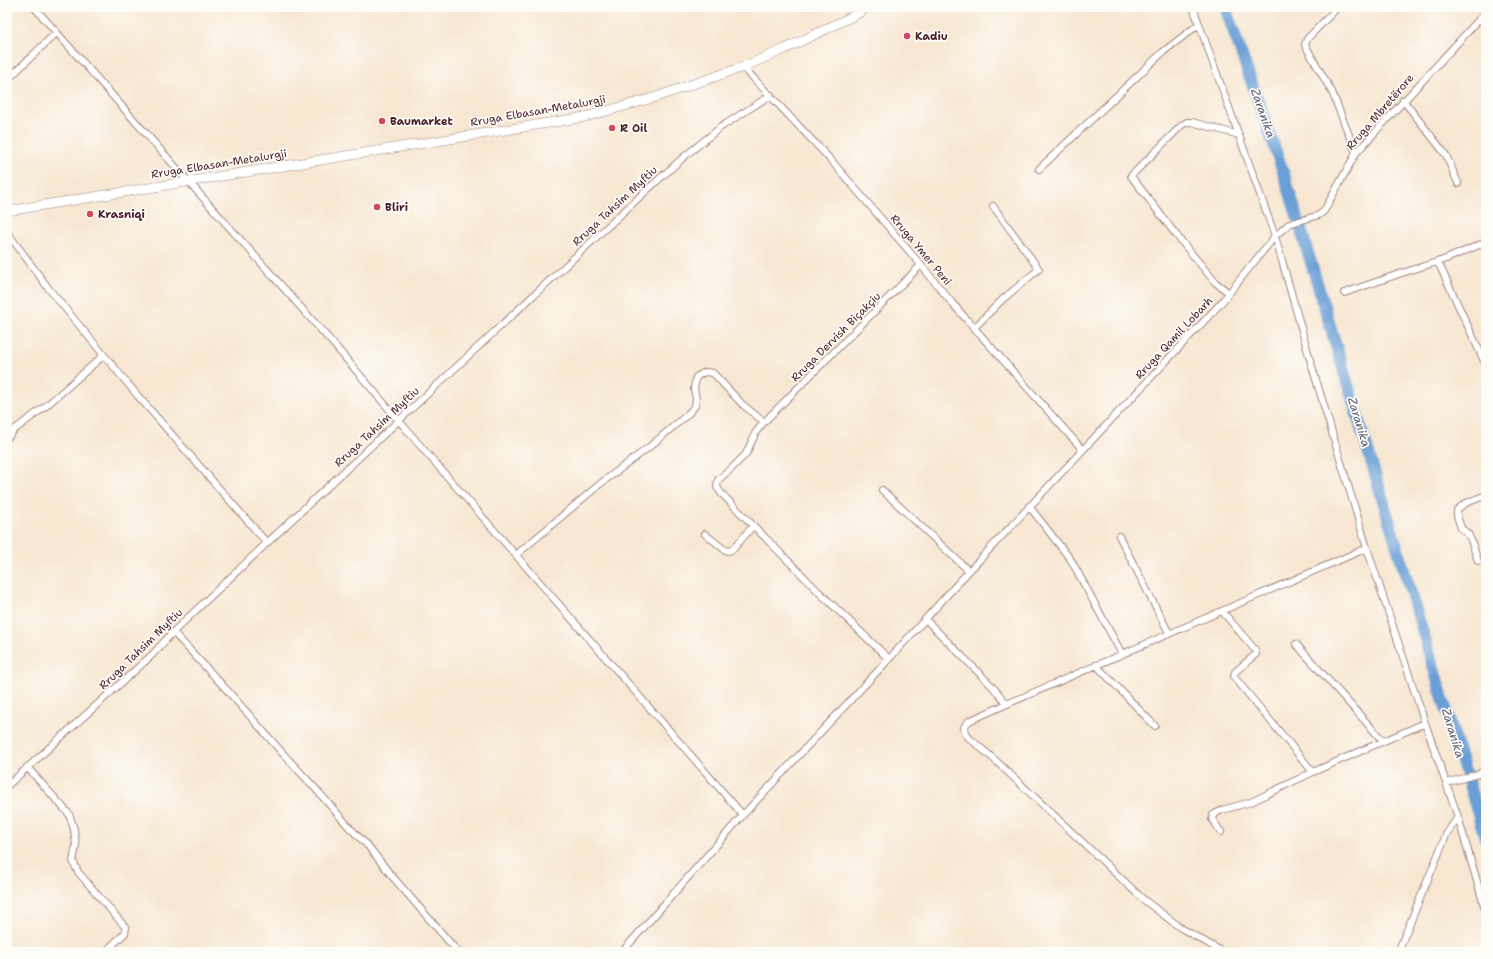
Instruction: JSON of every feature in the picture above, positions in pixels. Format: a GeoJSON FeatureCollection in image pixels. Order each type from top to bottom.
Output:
{"type":"FeatureCollection","features":[{"type":"Feature","properties":{"kind":"main road","name":"Rruga Elbasan-Metalurgji"},"geometry":{"type":"LineString","coordinates":[[7,211],[585,117],[653,98],[743,67],[792,46],[867,7]]}},
{"type":"Feature","properties":{"kind":"street"},"geometry":{"type":"LineString","coordinates":[[34,7],[326,334],[398,420],[743,815]]}},
{"type":"Feature","properties":{"kind":"street"},"geometry":{"type":"LineString","coordinates":[[1193,7],[1275,236],[1311,363],[1367,548],[1425,724],[1458,817],[1486,912]]}},
{"type":"Feature","properties":{"kind":"street"},"geometry":{"type":"LineString","coordinates":[[1338,7],[1307,38],[1305,45],[1332,92],[1356,153]]}},
{"type":"Feature","properties":{"kind":"street","name":"Rruga Mbretërore"},"geometry":{"type":"LineString","coordinates":[[1275,236],[1289,224],[1312,218],[1324,211],[1356,153],[1403,100],[1486,12]]}},
{"type":"Feature","properties":{"kind":"street"},"geometry":{"type":"LineString","coordinates":[[1039,169],[1164,52],[1199,24]]}},
{"type":"Feature","properties":{"kind":"street"},"geometry":{"type":"LineString","coordinates":[[7,80],[56,33]]}},
{"type":"Feature","properties":{"kind":"street","name":"Rruga Ymer Peni"},"geometry":{"type":"LineString","coordinates":[[743,67],[771,94],[829,158],[952,303],[975,327],[1082,449]]}},
{"type":"Feature","properties":{"kind":"street","name":"Rruga Tahsim Myftiu"},"geometry":{"type":"LineString","coordinates":[[7,786],[152,655],[173,632],[267,543],[647,190],[685,156],[721,127],[771,94]]}},
{"type":"Feature","properties":{"kind":"street"},"geometry":{"type":"LineString","coordinates":[[1403,100],[1446,155],[1458,183]]}},
{"type":"Feature","properties":{"kind":"street"},"geometry":{"type":"LineString","coordinates":[[1229,293],[1215,282],[1131,176],[1182,125],[1187,122],[1240,135]]}},
{"type":"Feature","properties":{"kind":"street"},"geometry":{"type":"LineString","coordinates":[[975,327],[1003,299],[1039,269],[993,206]]}},
{"type":"Feature","properties":{"kind":"street"},"geometry":{"type":"LineString","coordinates":[[7,232],[49,289],[104,355],[267,543]]}},
{"type":"Feature","properties":{"kind":"street","name":"Rruga Qamil Lobarh"},"geometry":{"type":"LineString","coordinates":[[622,952],[743,815],[889,659],[968,571],[1221,303],[1275,236]]}},
{"type":"Feature","properties":{"kind":"street"},"geometry":{"type":"LineString","coordinates":[[1344,293],[1438,262],[1486,242]]}},
{"type":"Feature","properties":{"kind":"street"},"geometry":{"type":"LineString","coordinates":[[1438,262],[1486,365]]}},
{"type":"Feature","properties":{"kind":"street","name":"Rruga Dervish Biçakçiu"},"geometry":{"type":"LineString","coordinates":[[753,526],[721,493],[717,487],[718,480],[746,454],[756,432],[764,422],[921,265]]}},
{"type":"Feature","properties":{"kind":"street"},"geometry":{"type":"LineString","coordinates":[[7,438],[14,430],[46,406],[104,355]]}},
{"type":"Feature","properties":{"kind":"street"},"geometry":{"type":"LineString","coordinates":[[516,555],[600,484],[648,448],[687,415],[695,406],[696,399],[694,389],[696,377],[705,372],[713,374],[742,404],[764,422]]}},
{"type":"Feature","properties":{"kind":"street"},"geometry":{"type":"LineString","coordinates":[[882,490],[968,571]]}},
{"type":"Feature","properties":{"kind":"street"},"geometry":{"type":"LineString","coordinates":[[1478,561],[1468,534],[1461,528],[1457,516],[1457,510],[1464,504],[1486,495]]}},
{"type":"Feature","properties":{"kind":"street"},"geometry":{"type":"LineString","coordinates":[[1029,506],[1070,560],[1122,654]]}},
{"type":"Feature","properties":{"kind":"street"},"geometry":{"type":"LineString","coordinates":[[705,534],[725,550],[729,551],[733,549],[753,526],[889,659]]}},
{"type":"Feature","properties":{"kind":"street"},"geometry":{"type":"LineString","coordinates":[[1119,536],[1169,633]]}},
{"type":"Feature","properties":{"kind":"street"},"geometry":{"type":"LineString","coordinates":[[1223,952],[1181,928],[1144,900],[995,760],[968,737],[965,733],[964,727],[969,721],[1007,704],[1367,548]]}},
{"type":"Feature","properties":{"kind":"street"},"geometry":{"type":"LineString","coordinates":[[1222,611],[1256,651],[1256,654],[1235,672],[1234,677],[1313,772]]}},
{"type":"Feature","properties":{"kind":"street"},"geometry":{"type":"LineString","coordinates":[[925,619],[992,686],[1007,704]]}},
{"type":"Feature","properties":{"kind":"street"},"geometry":{"type":"LineString","coordinates":[[173,632],[368,846],[391,875],[458,952]]}},
{"type":"Feature","properties":{"kind":"street"},"geometry":{"type":"LineString","coordinates":[[1296,644],[1382,741]]}},
{"type":"Feature","properties":{"kind":"street"},"geometry":{"type":"LineString","coordinates":[[1096,665],[1155,726]]}},
{"type":"Feature","properties":{"kind":"street"},"geometry":{"type":"LineString","coordinates":[[1486,714],[1486,719]]}},
{"type":"Feature","properties":{"kind":"street"},"geometry":{"type":"LineString","coordinates":[[1221,832],[1212,819],[1214,815],[1222,810],[1251,802],[1382,741],[1425,724]]}},
{"type":"Feature","properties":{"kind":"street"},"geometry":{"type":"LineString","coordinates":[[27,767],[69,814],[74,829],[76,846],[73,861],[78,872],[126,928],[125,933],[105,952]]}},
{"type":"Feature","properties":{"kind":"street"},"geometry":{"type":"LineString","coordinates":[[1446,783],[1486,770]]}},
{"type":"Feature","properties":{"kind":"street"},"geometry":{"type":"LineString","coordinates":[[1398,952],[1447,833],[1452,823],[1458,817]]}},
{"type":"Feature","properties":{"kind":"waterway","name":"Zaranika"},"geometry":{"type":"LineString","coordinates":[[1225,7],[1286,180],[1486,841]]}},
{"type":"Feature","properties":{"kind":"place","name":"Kadiu"},"geometry":{"type":"Point","coordinates":[907,36]}},
{"type":"Feature","properties":{"kind":"place","name":"Baumarket"},"geometry":{"type":"Point","coordinates":[382,121]}},
{"type":"Feature","properties":{"kind":"place","name":"R Oil"},"geometry":{"type":"Point","coordinates":[612,128]}},
{"type":"Feature","properties":{"kind":"place","name":"Bliri"},"geometry":{"type":"Point","coordinates":[377,207]}},
{"type":"Feature","properties":{"kind":"place","name":"Krasniqi"},"geometry":{"type":"Point","coordinates":[90,214]}}]}
